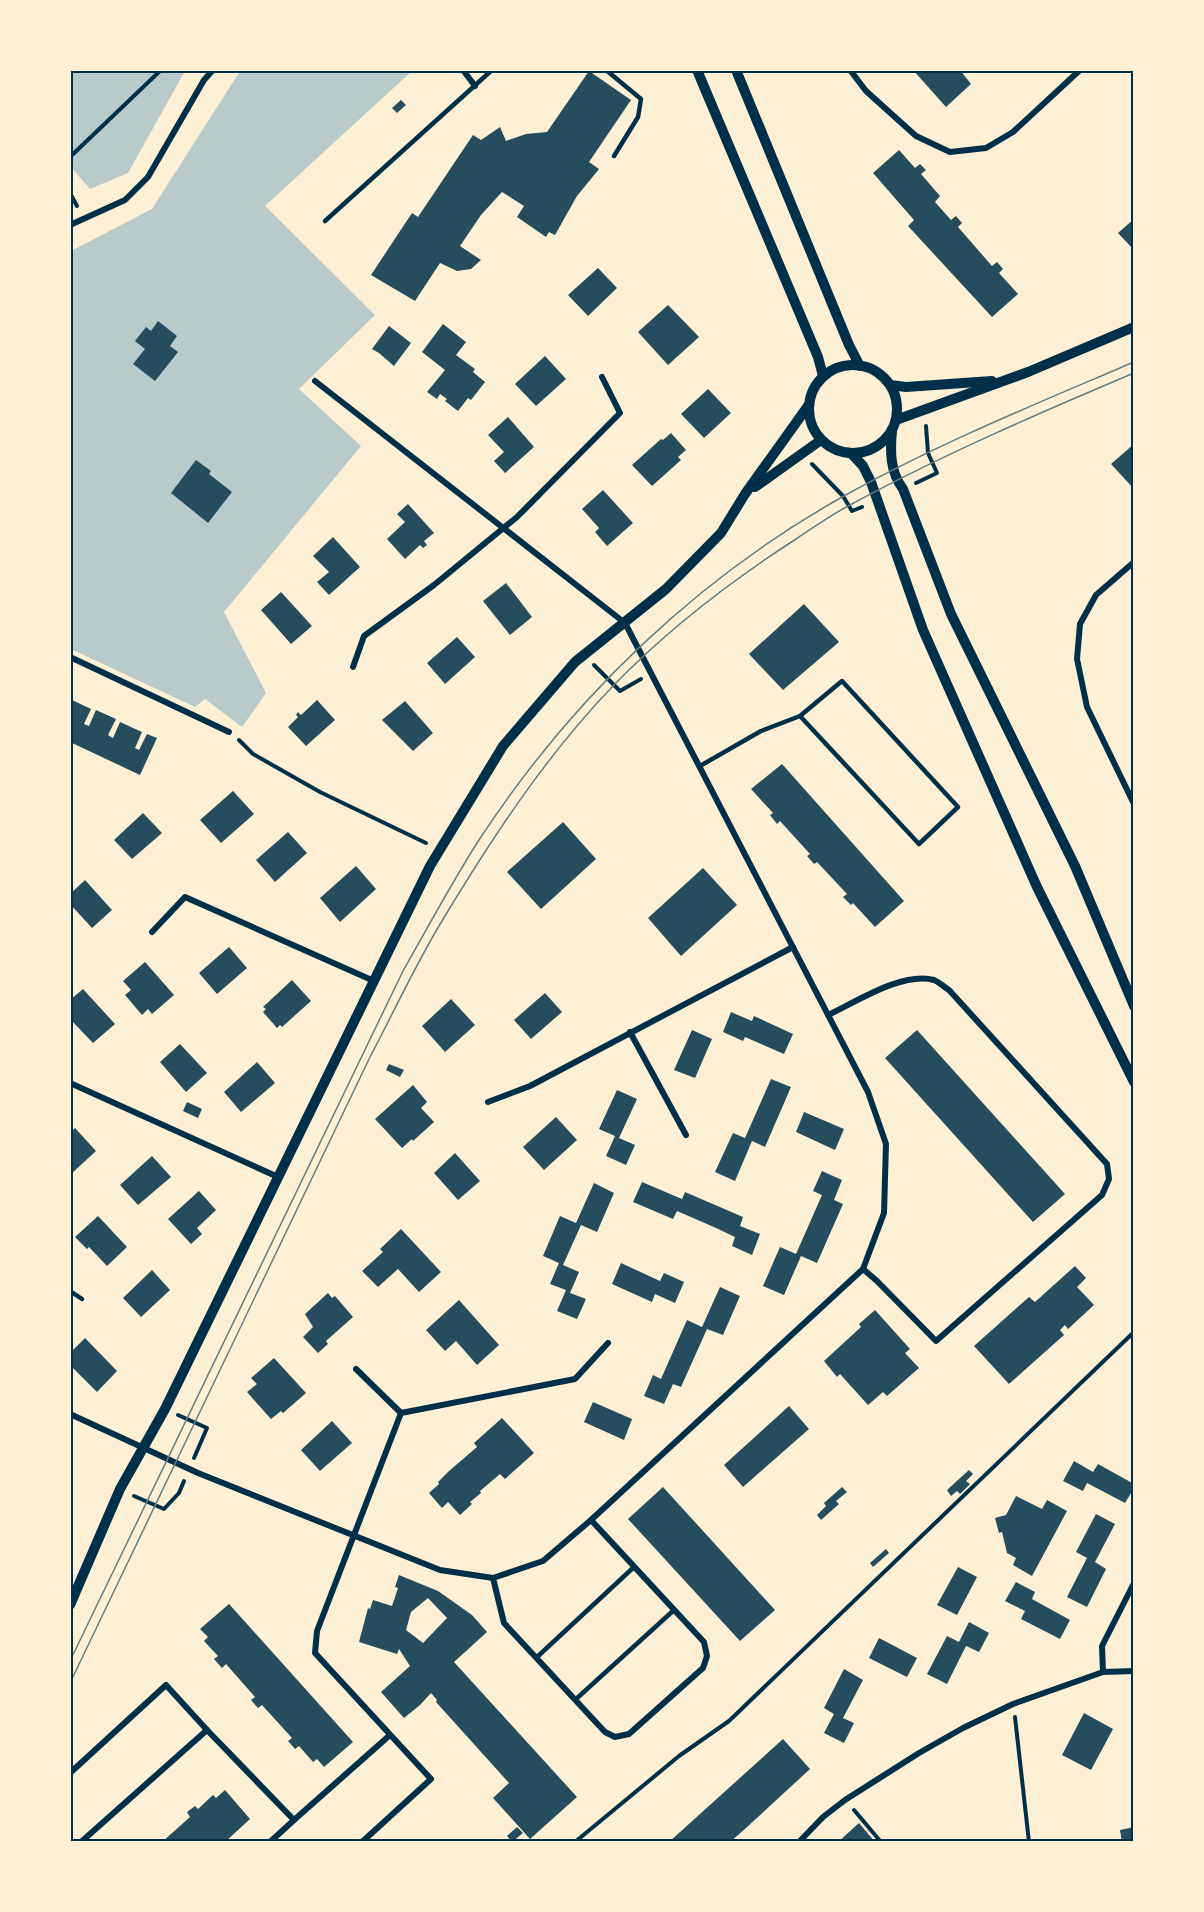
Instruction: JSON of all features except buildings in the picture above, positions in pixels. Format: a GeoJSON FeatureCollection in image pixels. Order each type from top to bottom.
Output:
{"type":"FeatureCollection","features":[{"type":"Feature","properties":{"kind":"street"},"geometry":{"type":"LineString","coordinates":[[70,225],[125,200],[148,177],[204,80],[213,70]]}},
{"type":"Feature","properties":{"kind":"street"},"geometry":{"type":"LineString","coordinates":[[463,70],[475,86]]}},
{"type":"Feature","properties":{"kind":"street"},"geometry":{"type":"LineString","coordinates":[[697,70],[818,357],[823,376]]}},
{"type":"Feature","properties":{"kind":"street"},"geometry":{"type":"LineString","coordinates":[[736,70],[849,345],[860,366]]}},
{"type":"Feature","properties":{"kind":"street"},"geometry":{"type":"LineString","coordinates":[[850,70],[866,91],[916,136],[950,152],[986,148],[1013,132],[1080,70]]}},
{"type":"Feature","properties":{"kind":"street"},"geometry":{"type":"LineString","coordinates":[[1134,327],[1028,372],[925,411],[894,426],[882,444],[868,451],[852,454],[840,452],[820,440],[811,424],[808,406],[810,395],[823,376],[840,366],[860,366],[872,369],[890,385],[897,408],[894,426],[890,446],[896,480],[903,489],[951,614],[1075,866],[1134,1006]]}},
{"type":"Feature","properties":{"kind":"street"},"geometry":{"type":"LineString","coordinates":[[353,667],[364,636],[434,585],[504,528],[620,413],[602,377]]}},
{"type":"Feature","properties":{"kind":"street"},"geometry":{"type":"LineString","coordinates":[[70,1414],[198,1473],[440,1570],[493,1578],[543,1561],[591,1520],[863,1269],[884,1213],[886,1144],[868,1092],[625,623],[315,381]]}},
{"type":"Feature","properties":{"kind":"street"},"geometry":{"type":"LineString","coordinates":[[890,385],[906,387],[1002,381]]}},
{"type":"Feature","properties":{"kind":"street"},"geometry":{"type":"LineString","coordinates":[[70,1605],[120,1489],[165,1409],[430,866],[503,746],[524,719],[584,654],[666,588],[721,533],[745,494],[808,406]]}},
{"type":"Feature","properties":{"kind":"street"},"geometry":{"type":"LineString","coordinates":[[745,494],[820,440]]}},
{"type":"Feature","properties":{"kind":"street"},"geometry":{"type":"LineString","coordinates":[[852,454],[863,466],[871,482],[923,630],[1037,887],[1134,1082]]}},
{"type":"Feature","properties":{"kind":"street"},"geometry":{"type":"LineString","coordinates":[[1134,562],[1096,595],[1080,624],[1077,659],[1087,707],[1134,804]]}},
{"type":"Feature","properties":{"kind":"street"},"geometry":{"type":"LineString","coordinates":[[70,657],[229,732]]}},
{"type":"Feature","properties":{"kind":"street"},"geometry":{"type":"LineString","coordinates":[[152,932],[185,897],[374,981]]}},
{"type":"Feature","properties":{"kind":"street"},"geometry":{"type":"LineString","coordinates":[[488,1102],[530,1086],[793,947]]}},
{"type":"Feature","properties":{"kind":"street"},"geometry":{"type":"LineString","coordinates":[[828,1015],[899,981],[921,978],[936,980],[949,990],[1107,1164],[1109,1179],[1102,1195],[936,1341],[863,1269]]}},
{"type":"Feature","properties":{"kind":"street"},"geometry":{"type":"LineString","coordinates":[[630,1032],[686,1135]]}},
{"type":"Feature","properties":{"kind":"street"},"geometry":{"type":"LineString","coordinates":[[70,1083],[278,1177]]}},
{"type":"Feature","properties":{"kind":"street"},"geometry":{"type":"LineString","coordinates":[[400,1413],[575,1379],[608,1342]]}},
{"type":"Feature","properties":{"kind":"street"},"geometry":{"type":"LineString","coordinates":[[356,1369],[400,1413]]}},
{"type":"Feature","properties":{"kind":"street"},"geometry":{"type":"LineString","coordinates":[[362,1842],[431,1779],[315,1653],[317,1631],[400,1413]]}},
{"type":"Feature","properties":{"kind":"street"},"geometry":{"type":"LineString","coordinates":[[493,1578],[504,1623],[605,1732],[615,1737],[629,1734],[703,1668],[707,1656],[704,1642],[591,1520]]}},
{"type":"Feature","properties":{"kind":"street"},"geometry":{"type":"LineString","coordinates":[[1103,1672],[1102,1646],[1134,1583]]}},
{"type":"Feature","properties":{"kind":"street"},"geometry":{"type":"LineString","coordinates":[[799,1842],[845,1800],[963,1728],[1013,1704],[1103,1672],[1134,1671]]}},
{"type":"Feature","properties":{"kind":"street"},"geometry":{"type":"LineString","coordinates":[[70,1773],[166,1685],[294,1820]]}},
{"type":"Feature","properties":{"kind":"street"},"geometry":{"type":"LineString","coordinates":[[81,1842],[207,1730]]}},
{"type":"Feature","properties":{"kind":"street"},"geometry":{"type":"LineString","coordinates":[[270,1842],[390,1735]]}},
{"type":"Feature","properties":{"kind":"lane"},"geometry":{"type":"LineString","coordinates":[[325,221],[492,70]]}},
{"type":"Feature","properties":{"kind":"lane"},"geometry":{"type":"LineString","coordinates":[[606,70],[640,99],[638,117],[614,156]]}},
{"type":"Feature","properties":{"kind":"lane"},"geometry":{"type":"LineString","coordinates":[[700,766],[761,731],[800,716],[842,681],[958,807],[919,844],[800,716]]}},
{"type":"Feature","properties":{"kind":"lane"},"geometry":{"type":"LineString","coordinates":[[70,1291],[82,1299]]}},
{"type":"Feature","properties":{"kind":"lane"},"geometry":{"type":"LineString","coordinates":[[536,1658],[634,1567]]}},
{"type":"Feature","properties":{"kind":"lane"},"geometry":{"type":"LineString","coordinates":[[575,1700],[674,1610]]}},
{"type":"Feature","properties":{"kind":"path"},"geometry":{"type":"LineString","coordinates":[[70,157],[161,70]]}},
{"type":"Feature","properties":{"kind":"path"},"geometry":{"type":"LineString","coordinates":[[925,411],[928,453],[937,473]]}},
{"type":"Feature","properties":{"kind":"path"},"geometry":{"type":"LineString","coordinates":[[801,454],[843,496],[852,512]]}},
{"type":"Feature","properties":{"kind":"path"},"geometry":{"type":"LineString","coordinates":[[584,654],[620,691],[652,673]]}},
{"type":"Feature","properties":{"kind":"path"},"geometry":{"type":"LineString","coordinates":[[229,732],[253,754],[320,792],[440,850]]}},
{"type":"Feature","properties":{"kind":"path"},"geometry":{"type":"LineString","coordinates":[[575,1842],[679,1756],[729,1721],[1134,1332]]}},
{"type":"Feature","properties":{"kind":"path"},"geometry":{"type":"LineString","coordinates":[[165,1409],[207,1428]]}},
{"type":"Feature","properties":{"kind":"path"},"geometry":{"type":"LineString","coordinates":[[120,1489],[164,1509]]}},
{"type":"Feature","properties":{"kind":"path"},"geometry":{"type":"LineString","coordinates":[[1013,1704],[1029,1842]]}},
{"type":"Feature","properties":{"kind":"path"},"geometry":{"type":"LineString","coordinates":[[845,1800],[881,1842]]}},
{"type":"Feature","properties":{"kind":"shaded area"},"geometry":{"type":"Polygon","coordinates":[[[70,71],[185,71],[128,173],[90,189],[71,167],[70,71]]]}},
{"type":"Feature","properties":{"kind":"shaded area"},"geometry":{"type":"Polygon","coordinates":[[[240,71],[412,71],[265,206],[375,315],[299,389],[361,446],[224,612],[266,693],[242,727],[205,699],[195,707],[71,649],[71,251],[152,209],[240,71]]]}},
{"type":"Feature","properties":{"kind":"tram line"},"geometry":{"type":"LineString","coordinates":[[70,1661],[403,971],[479,840],[515,788],[554,738],[596,691],[688,604],[738,565],[790,529],[844,496],[915,459],[987,425],[1134,362]]}},
{"type":"Feature","properties":{"kind":"tram line"},"geometry":{"type":"LineString","coordinates":[[70,1683],[370,1057],[416,968],[483,855],[523,796],[567,738],[614,685],[678,625],[748,572],[823,521],[955,452],[1134,373]]}}]}
